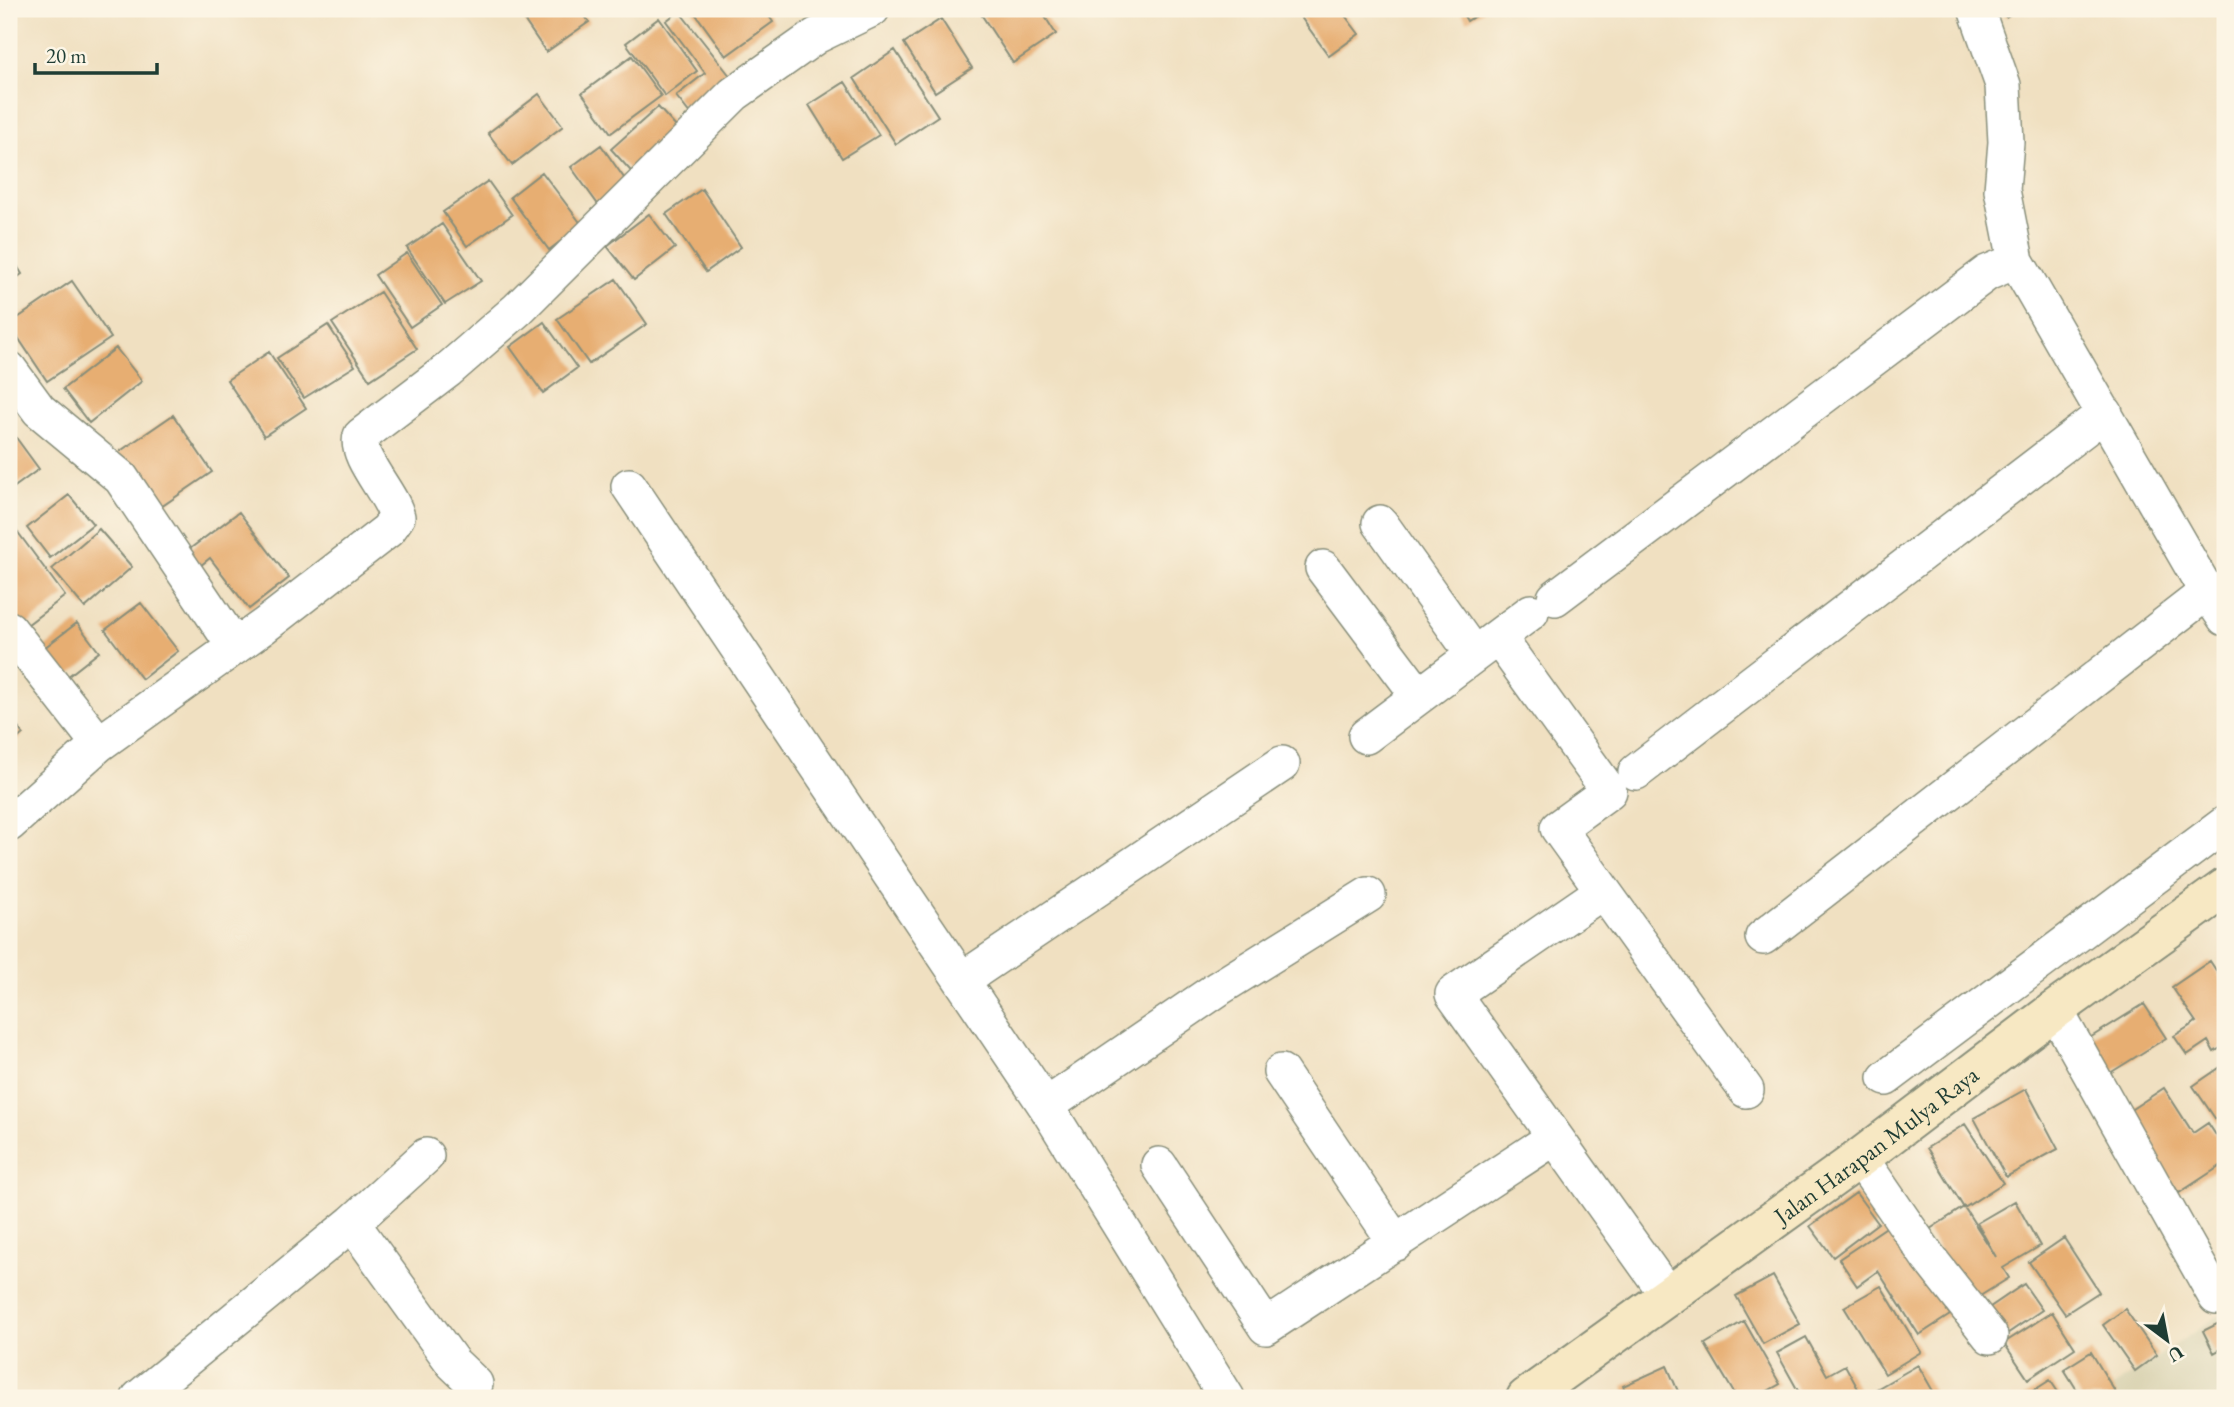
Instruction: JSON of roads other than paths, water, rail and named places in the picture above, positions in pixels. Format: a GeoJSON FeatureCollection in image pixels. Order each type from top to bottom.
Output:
{"type":"FeatureCollection","features":[{"type":"Feature","properties":{"kind":"street"},"geometry":{"type":"LineString","coordinates":[[9,824],[99,744],[235,647],[388,530],[397,517],[394,504],[360,451],[362,436],[448,370],[518,309],[734,94],[796,49],[872,9]]}},
{"type":"Feature","properties":{"kind":"street"},"geometry":{"type":"LineString","coordinates":[[1763,937],[2216,605],[2016,261],[2002,190],[2006,142],[2003,85],[1976,9]]}},
{"type":"Feature","properties":{"kind":"street"},"geometry":{"type":"LineString","coordinates":[[1366,736],[1987,273],[2016,261]]}},
{"type":"Feature","properties":{"kind":"street"},"geometry":{"type":"LineString","coordinates":[[9,369],[39,410],[121,478],[235,647]]}},
{"type":"Feature","properties":{"kind":"street"},"geometry":{"type":"LineString","coordinates":[[1636,772],[2105,413]]}},
{"type":"Feature","properties":{"kind":"street"},"geometry":{"type":"LineString","coordinates":[[629,486],[1046,1106],[1227,1398]]}},
{"type":"Feature","properties":{"kind":"street"},"geometry":{"type":"LineString","coordinates":[[1380,523],[1609,791],[1558,828],[1746,1090]]}},
{"type":"Feature","properties":{"kind":"street"},"geometry":{"type":"LineString","coordinates":[[1323,568],[1419,696]]}},
{"type":"Feature","properties":{"kind":"street"},"geometry":{"type":"LineString","coordinates":[[9,629],[99,744]]}},
{"type":"Feature","properties":{"kind":"street"},"geometry":{"type":"LineString","coordinates":[[962,981],[1282,764]]}},
{"type":"Feature","properties":{"kind":"street"},"geometry":{"type":"LineString","coordinates":[[1886,1078],[2225,824]]}},
{"type":"Feature","properties":{"kind":"street","name":"Jalan Harapan Mulya Raya"},"geometry":{"type":"LineString","coordinates":[[1526,1398],[1667,1294],[1860,1158],[2055,1010],[2225,888]]}},
{"type":"Feature","properties":{"kind":"street"},"geometry":{"type":"LineString","coordinates":[[1603,891],[1453,994],[1667,1294]]}},
{"type":"Feature","properties":{"kind":"street"},"geometry":{"type":"LineString","coordinates":[[1046,1106],[1219,988],[1367,895]]}},
{"type":"Feature","properties":{"kind":"street"},"geometry":{"type":"LineString","coordinates":[[2055,1010],[2216,1297]]}},
{"type":"Feature","properties":{"kind":"street"},"geometry":{"type":"LineString","coordinates":[[1282,1072],[1396,1243]]}},
{"type":"Feature","properties":{"kind":"street"},"geometry":{"type":"LineString","coordinates":[[1159,1166],[1266,1328],[1555,1137]]}},
{"type":"Feature","properties":{"kind":"street"},"geometry":{"type":"LineString","coordinates":[[139,1398],[352,1223],[426,1156]]}},
{"type":"Feature","properties":{"kind":"street"},"geometry":{"type":"LineString","coordinates":[[1860,1158],[1928,1257],[1990,1336]]}},
{"type":"Feature","properties":{"kind":"street"},"geometry":{"type":"LineString","coordinates":[[352,1223],[453,1363],[475,1384]]}}]}
